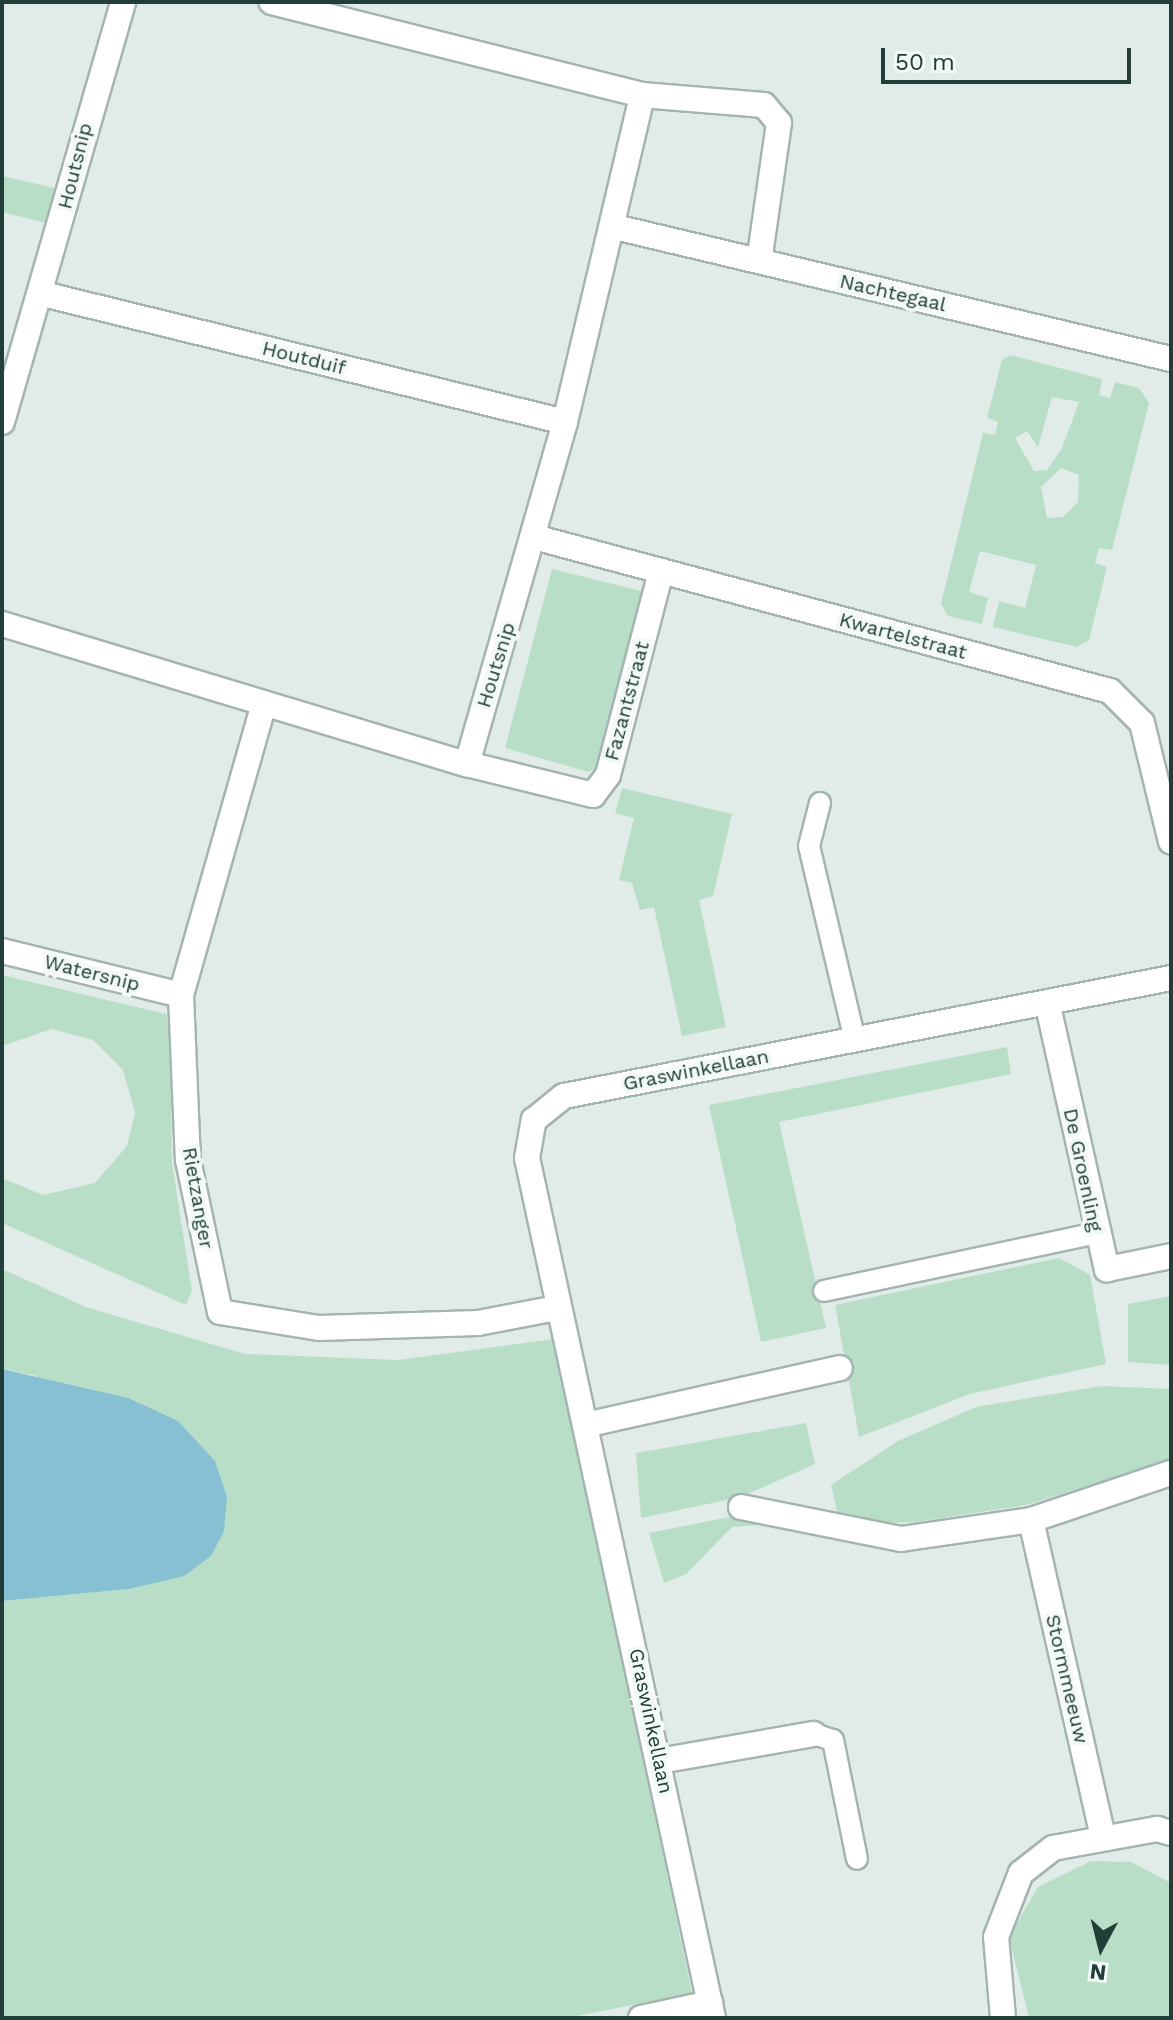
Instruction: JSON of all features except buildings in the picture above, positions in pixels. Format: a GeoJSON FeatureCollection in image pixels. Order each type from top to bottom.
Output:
{"type":"FeatureCollection","features":[{"type":"Feature","properties":{"kind":"street","name":"Houtsnip"},"geometry":{"type":"LineString","coordinates":[[2,422],[43,294],[123,2]]}},
{"type":"Feature","properties":{"kind":"street"},"geometry":{"type":"LineString","coordinates":[[271,2],[642,95],[764,105],[779,123],[759,261]]}},
{"type":"Feature","properties":{"kind":"street","name":"Houtsnip"},"geometry":{"type":"LineString","coordinates":[[467,764],[565,422],[615,227],[642,95]]}},
{"type":"Feature","properties":{"kind":"street","name":"Nachtegaal"},"geometry":{"type":"LineString","coordinates":[[615,227],[1171,359]]}},
{"type":"Feature","properties":{"kind":"street","name":"Houtduif"},"geometry":{"type":"LineString","coordinates":[[43,294],[565,422]]}},
{"type":"Feature","properties":{"kind":"street","name":"Kwartelstraat"},"geometry":{"type":"LineString","coordinates":[[534,537],[1110,691],[1142,723],[1171,842]]}},
{"type":"Feature","properties":{"kind":"street","name":"Fazantstraat"},"geometry":{"type":"LineString","coordinates":[[467,764],[593,795],[608,775],[661,571]]}},
{"type":"Feature","properties":{"kind":"street"},"geometry":{"type":"LineString","coordinates":[[2,624],[263,707],[467,764]]}},
{"type":"Feature","properties":{"kind":"street","name":"Rietzanger"},"geometry":{"type":"LineString","coordinates":[[263,707],[181,995],[188,1160],[220,1312],[319,1328],[478,1323],[557,1308]]}},
{"type":"Feature","properties":{"kind":"street","name":"Watersnip"},"geometry":{"type":"LineString","coordinates":[[2,951],[181,995]]}},
{"type":"Feature","properties":{"kind":"street","name":"Graswinkellaan"},"geometry":{"type":"LineString","coordinates":[[712,2011],[557,1308],[527,1158],[534,1120],[564,1096],[1048,1006],[1171,978]]}},
{"type":"Feature","properties":{"kind":"street","name":"De Groenling"},"geometry":{"type":"LineString","coordinates":[[1048,1006],[1096,1233],[1107,1269],[1171,1256]]}},
{"type":"Feature","properties":{"kind":"street"},"geometry":{"type":"LineString","coordinates":[[585,1425],[840,1368]]}},
{"type":"Feature","properties":{"kind":"street"},"geometry":{"type":"LineString","coordinates":[[741,1507],[901,1539],[1031,1520],[1171,1473]]}},
{"type":"Feature","properties":{"kind":"street","name":"Stormmeeuw"},"geometry":{"type":"LineString","coordinates":[[1031,1520],[1103,1838]]}},
{"type":"Feature","properties":{"kind":"street"},"geometry":{"type":"LineString","coordinates":[[659,1761],[814,1734]]}},
{"type":"Feature","properties":{"kind":"street"},"geometry":{"type":"LineString","coordinates":[[1003,2018],[996,1937],[1021,1873],[1053,1848],[1103,1838],[1171,1833]]}},
{"type":"Feature","properties":{"kind":"street"},"geometry":{"type":"LineString","coordinates":[[641,2018],[712,2011]]}},
{"type":"Feature","properties":{"kind":"lane"},"geometry":{"type":"LineString","coordinates":[[820,803],[809,846],[855,1040]]}},
{"type":"Feature","properties":{"kind":"lane"},"geometry":{"type":"LineString","coordinates":[[824,1291],[1096,1233]]}},
{"type":"Feature","properties":{"kind":"lane"},"geometry":{"type":"LineString","coordinates":[[814,1734],[833,1740],[857,1859]]}},
{"type":"Feature","properties":{"kind":"green space"},"geometry":{"type":"Polygon","coordinates":[[[2,176],[59,189],[49,224],[2,212],[2,176]]]}},
{"type":"Feature","properties":{"kind":"green space"},"geometry":{"type":"Polygon","coordinates":[[[1010,355],[1102,379],[1099,395],[1110,398],[1115,382],[1139,388],[1149,403],[1112,550],[1099,548],[1095,563],[1107,567],[1089,640],[1077,647],[993,627],[999,601],[1025,608],[1036,565],[980,551],[969,592],[988,598],[982,624],[948,616],[941,604],[983,433],[995,435],[998,422],[987,418],[1002,360],[1010,355]],[[1052,397],[1038,447],[1027,431],[1015,438],[1034,471],[1047,470],[1062,448],[1079,402],[1052,397]],[[1061,468],[1041,487],[1047,518],[1063,517],[1078,502],[1079,475],[1061,468]]]}},
{"type":"Feature","properties":{"kind":"green space"},"geometry":{"type":"Polygon","coordinates":[[[552,569],[645,592],[600,766],[588,772],[505,748],[552,569]]]}},
{"type":"Feature","properties":{"kind":"green space"},"geometry":{"type":"Polygon","coordinates":[[[622,788],[732,814],[713,896],[699,900],[726,1027],[682,1036],[654,907],[640,910],[632,883],[619,880],[634,818],[615,813],[622,788]]]}},
{"type":"Feature","properties":{"kind":"green space"},"geometry":{"type":"Polygon","coordinates":[[[2,975],[170,1015],[172,1163],[192,1291],[186,1305],[2,1223],[2,1178],[43,1195],[95,1183],[127,1146],[135,1113],[123,1070],[93,1040],[52,1029],[2,1046],[2,975]]]}},
{"type":"Feature","properties":{"kind":"green space"},"geometry":{"type":"Polygon","coordinates":[[[1007,1047],[1011,1074],[779,1122],[826,1328],[761,1342],[709,1105],[1007,1047]]]}},
{"type":"Feature","properties":{"kind":"green space"},"geometry":{"type":"Polygon","coordinates":[[[1059,1258],[1090,1275],[1106,1364],[970,1394],[859,1437],[835,1305],[1059,1258]]]}},
{"type":"Feature","properties":{"kind":"green space"},"geometry":{"type":"Polygon","coordinates":[[[2,1269],[86,1307],[245,1354],[398,1360],[554,1339],[692,1993],[567,2018],[2,2018],[2,1601],[129,1589],[37,1376],[2,1369],[2,1269]]]}},
{"type":"Feature","properties":{"kind":"green space"},"geometry":{"type":"Polygon","coordinates":[[[1171,1296],[1171,1365],[1128,1362],[1128,1304],[1171,1296]]]}},
{"type":"Feature","properties":{"kind":"green space"},"geometry":{"type":"Polygon","coordinates":[[[1102,1386],[1171,1389],[1171,1460],[1026,1505],[916,1522],[849,1524],[837,1511],[831,1485],[898,1441],[976,1407],[1102,1386]]]}},
{"type":"Feature","properties":{"kind":"green space"},"geometry":{"type":"Polygon","coordinates":[[[806,1423],[815,1464],[741,1497],[641,1518],[636,1453],[806,1423]]]}},
{"type":"Feature","properties":{"kind":"green space"},"geometry":{"type":"Polygon","coordinates":[[[740,1515],[784,1523],[732,1527],[686,1574],[664,1583],[649,1533],[740,1515]]]}},
{"type":"Feature","properties":{"kind":"green space"},"geometry":{"type":"Polygon","coordinates":[[[1091,1861],[1131,1862],[1171,1883],[1171,2018],[1029,2018],[1009,1937],[1038,1887],[1091,1861]]]}},
{"type":"Feature","properties":{"kind":"water"},"geometry":{"type":"Polygon","coordinates":[[[2,1369],[128,1398],[178,1421],[215,1461],[227,1497],[224,1531],[211,1556],[184,1576],[129,1589],[2,1601],[2,1369]]]}}]}
